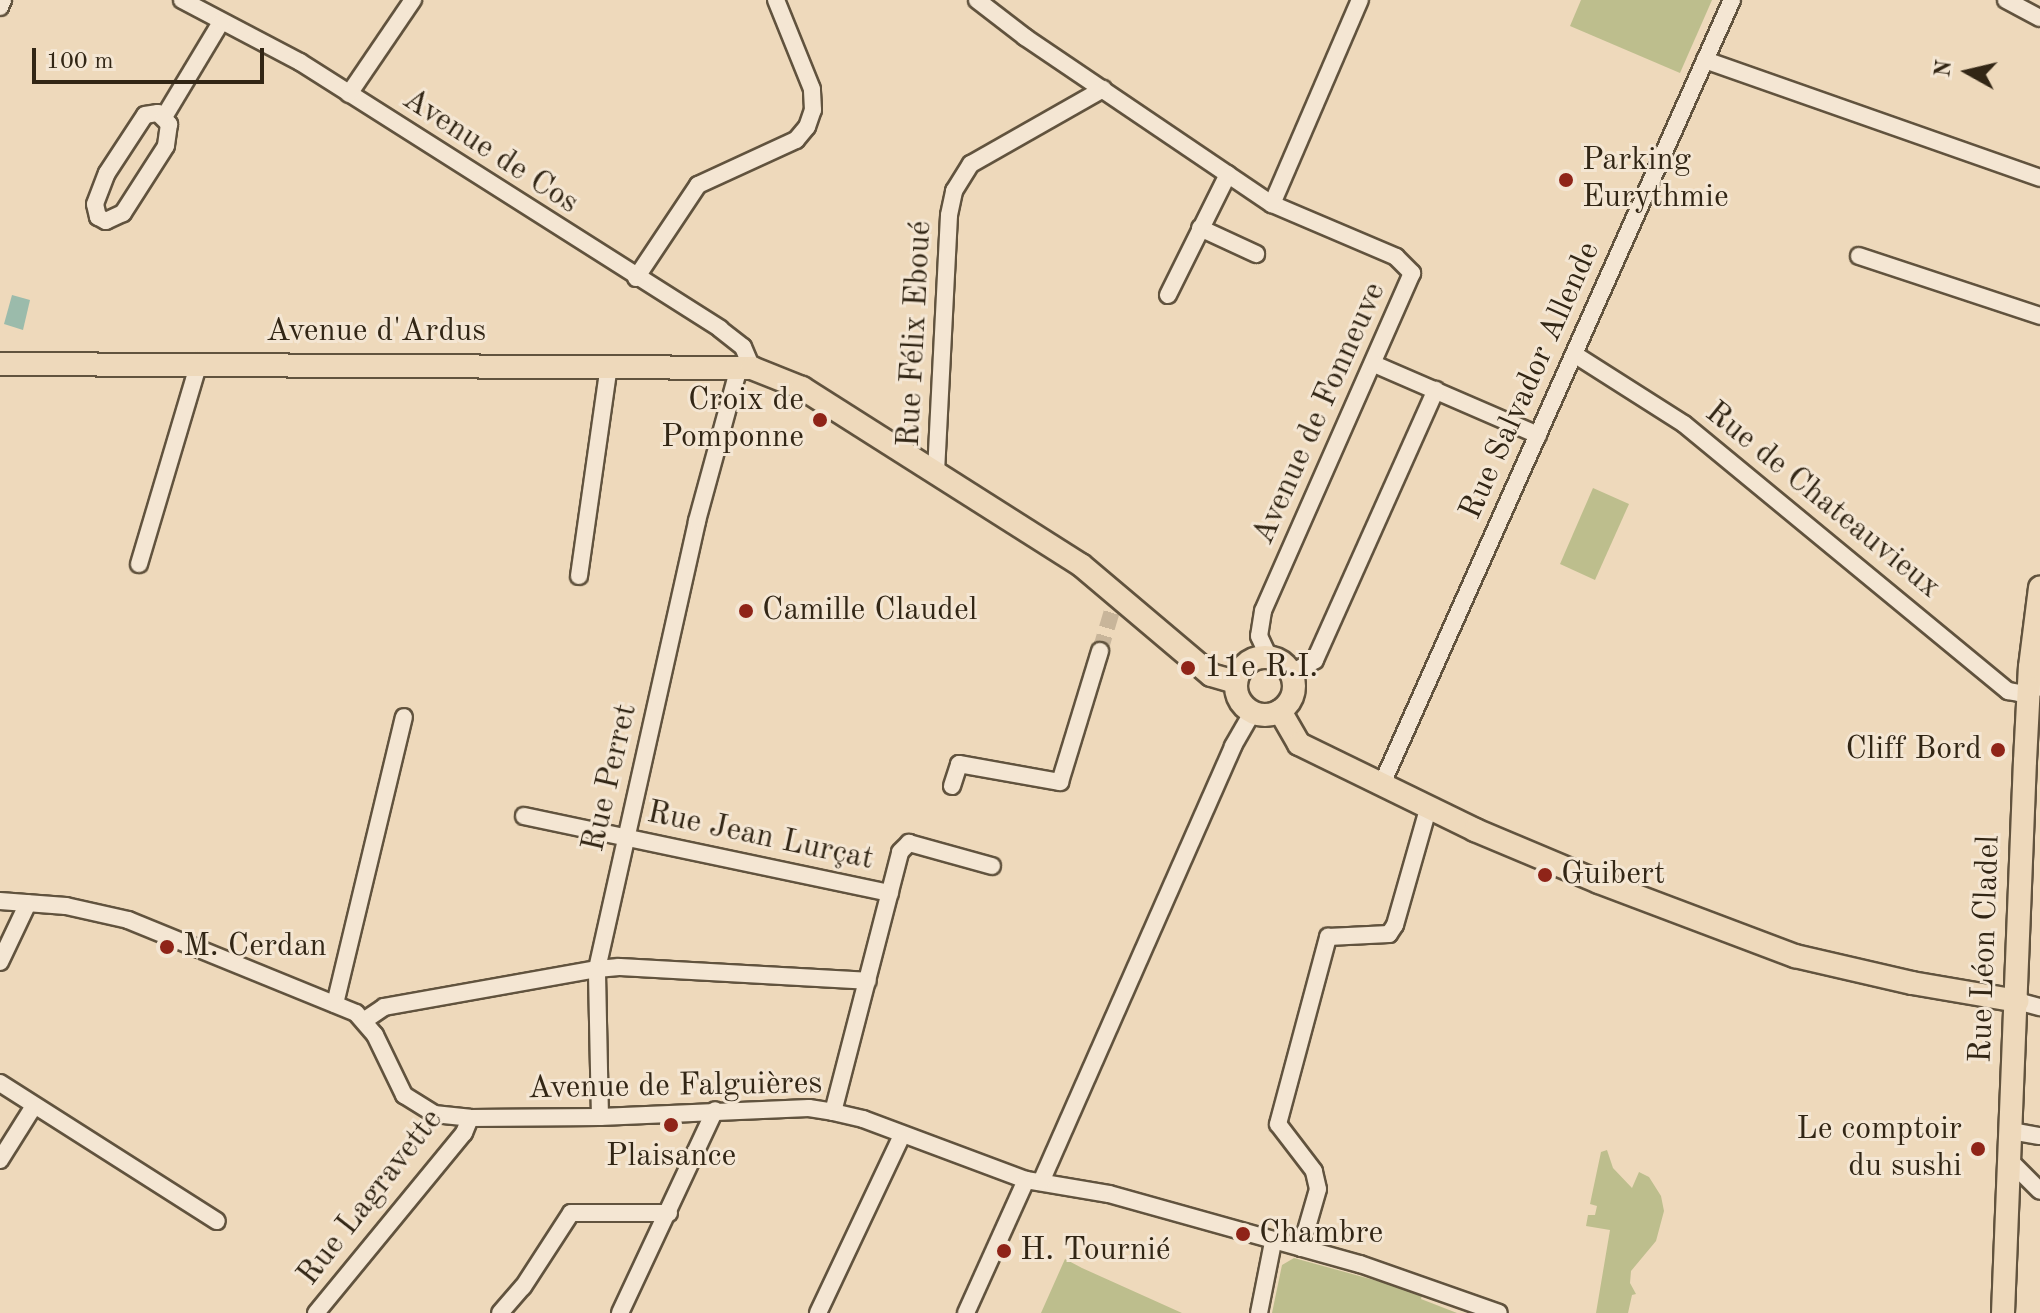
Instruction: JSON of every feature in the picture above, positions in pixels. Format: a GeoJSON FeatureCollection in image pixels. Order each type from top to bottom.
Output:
{"type":"FeatureCollection","features":[{"type":"Feature","properties":{"kind":"main road","name":"Avenue d'Ardus"},"geometry":{"type":"LineString","coordinates":[[0,364],[746,367]]}},
{"type":"Feature","properties":{"kind":"main road"},"geometry":{"type":"LineString","coordinates":[[746,367],[802,388],[1081,565],[1211,675],[1236,682]]}},
{"type":"Feature","properties":{"kind":"main road","name":"Rue Léon Cladel"},"geometry":{"type":"LineString","coordinates":[[2003,1313],[2040,588]]}},
{"type":"Feature","properties":{"kind":"main road"},"geometry":{"type":"LineString","coordinates":[[1269,657],[1286,665],[1291,673],[1294,690],[1280,711],[1266,715],[1253,712],[1240,700],[1236,682],[1244,666],[1269,657]]}},
{"type":"Feature","properties":{"kind":"main road"},"geometry":{"type":"LineString","coordinates":[[1280,711],[1299,744],[1428,809],[1599,882],[1795,956],[1912,983],[2017,1001]]}},
{"type":"Feature","properties":{"kind":"street"},"geometry":{"type":"LineString","coordinates":[[0,7],[3,0]]}},
{"type":"Feature","properties":{"kind":"street","name":"Avenue de Cos"},"geometry":{"type":"LineString","coordinates":[[182,0],[300,62],[743,347],[746,367]]}},
{"type":"Feature","properties":{"kind":"street"},"geometry":{"type":"LineString","coordinates":[[349,94],[413,0]]}},
{"type":"Feature","properties":{"kind":"street"},"geometry":{"type":"LineString","coordinates":[[636,278],[698,185],[796,140],[807,127],[813,110],[812,89],[776,0]]}},
{"type":"Feature","properties":{"kind":"street","name":"Avenue de Fonneuve"},"geometry":{"type":"LineString","coordinates":[[977,0],[1025,37],[1272,204],[1396,257],[1412,273],[1263,611],[1259,636],[1269,657]]}},
{"type":"Feature","properties":{"kind":"street"},"geometry":{"type":"LineString","coordinates":[[1272,204],[1360,0]]}},
{"type":"Feature","properties":{"kind":"street","name":"Rue Salvador Allende"},"geometry":{"type":"LineString","coordinates":[[1381,786],[1732,0]]}},
{"type":"Feature","properties":{"kind":"street"},"geometry":{"type":"LineString","coordinates":[[2006,0],[2040,18]]}},
{"type":"Feature","properties":{"kind":"street"},"geometry":{"type":"LineString","coordinates":[[164,117],[221,22]]}},
{"type":"Feature","properties":{"kind":"street"},"geometry":{"type":"LineString","coordinates":[[1705,60],[2040,178]]}},
{"type":"Feature","properties":{"kind":"street","name":"Rue Félix Eboué"},"geometry":{"type":"LineString","coordinates":[[936,472],[949,215],[954,191],[971,164],[1103,89]]}},
{"type":"Feature","properties":{"kind":"street"},"geometry":{"type":"LineString","coordinates":[[158,113],[164,117],[169,124],[166,146],[123,213],[106,221],[98,217],[95,204],[107,173],[145,115],[158,113]]}},
{"type":"Feature","properties":{"kind":"street"},"geometry":{"type":"LineString","coordinates":[[1168,295],[1228,174]]}},
{"type":"Feature","properties":{"kind":"street"},"geometry":{"type":"LineString","coordinates":[[1200,228],[1256,254]]}},
{"type":"Feature","properties":{"kind":"street"},"geometry":{"type":"LineString","coordinates":[[1859,256],[2040,316]]}},
{"type":"Feature","properties":{"kind":"street","name":"Rue de Chateauvieux"},"geometry":{"type":"LineString","coordinates":[[1574,354],[1684,424],[2008,691],[2034,689]]}},
{"type":"Feature","properties":{"kind":"street"},"geometry":{"type":"LineString","coordinates":[[139,564],[199,363]]}},
{"type":"Feature","properties":{"kind":"street"},"geometry":{"type":"LineString","coordinates":[[1374,364],[1538,435]]}},
{"type":"Feature","properties":{"kind":"street"},"geometry":{"type":"LineString","coordinates":[[579,576],[609,366]]}},
{"type":"Feature","properties":{"kind":"street","name":"Rue Perret"},"geometry":{"type":"LineString","coordinates":[[600,1117],[597,969],[697,521],[746,367]]}},
{"type":"Feature","properties":{"kind":"street"},"geometry":{"type":"LineString","coordinates":[[1291,673],[1304,670],[1315,660],[1436,390]]}},
{"type":"Feature","properties":{"kind":"street"},"geometry":{"type":"LineString","coordinates":[[952,786],[959,764],[1060,782],[1100,651]]}},
{"type":"Feature","properties":{"kind":"street"},"geometry":{"type":"LineString","coordinates":[[966,1313],[1033,1181],[1233,746],[1253,712]]}},
{"type":"Feature","properties":{"kind":"street"},"geometry":{"type":"LineString","coordinates":[[335,1004],[404,717]]}},
{"type":"Feature","properties":{"kind":"street"},"geometry":{"type":"LineString","coordinates":[[1301,1248],[1318,1189],[1314,1171],[1278,1124],[1328,937],[1389,934],[1395,925],[1428,809]]}},
{"type":"Feature","properties":{"kind":"street","name":"Rue Jean Lurçat"},"geometry":{"type":"LineString","coordinates":[[524,816],[890,893]]}},
{"type":"Feature","properties":{"kind":"street"},"geometry":{"type":"LineString","coordinates":[[833,1112],[900,852],[909,843],[992,866]]}},
{"type":"Feature","properties":{"kind":"street"},"geometry":{"type":"LineString","coordinates":[[0,901],[97,911],[128,920],[335,1004],[365,1020],[384,1007],[619,967],[868,981]]}},
{"type":"Feature","properties":{"kind":"street"},"geometry":{"type":"LineString","coordinates":[[0,962],[28,903]]}},
{"type":"Feature","properties":{"kind":"street"},"geometry":{"type":"LineString","coordinates":[[2017,1001],[2040,1007]]}},
{"type":"Feature","properties":{"kind":"street","name":"Avenue de Falguières"},"geometry":{"type":"LineString","coordinates":[[365,1020],[404,1095],[434,1114],[470,1118],[600,1117],[809,1108],[833,1112],[1033,1181],[1109,1194],[1301,1248],[1435,1288],[1499,1313]]}},
{"type":"Feature","properties":{"kind":"street"},"geometry":{"type":"LineString","coordinates":[[0,1083],[217,1221]]}},
{"type":"Feature","properties":{"kind":"street"},"geometry":{"type":"LineString","coordinates":[[0,1160],[34,1106]]}},
{"type":"Feature","properties":{"kind":"street"},"geometry":{"type":"LineString","coordinates":[[620,1313],[715,1110]]}},
{"type":"Feature","properties":{"kind":"street","name":"Rue Lagravette"},"geometry":{"type":"LineString","coordinates":[[316,1313],[464,1133],[470,1118]]}},
{"type":"Feature","properties":{"kind":"street"},"geometry":{"type":"LineString","coordinates":[[2011,1131],[2040,1136]]}},
{"type":"Feature","properties":{"kind":"street"},"geometry":{"type":"LineString","coordinates":[[818,1313],[902,1135]]}},
{"type":"Feature","properties":{"kind":"street"},"geometry":{"type":"LineString","coordinates":[[2010,1161],[2040,1191]]}},
{"type":"Feature","properties":{"kind":"street"},"geometry":{"type":"LineString","coordinates":[[500,1313],[523,1287],[571,1213],[669,1213]]}},
{"type":"Feature","properties":{"kind":"street"},"geometry":{"type":"LineString","coordinates":[[1259,1313],[1273,1242]]}},
{"type":"Feature","properties":{"kind":"green space"},"geometry":{"type":"Polygon","coordinates":[[[1581,0],[1712,0],[1680,73],[1570,26],[1581,0]]]}},
{"type":"Feature","properties":{"kind":"green space"},"geometry":{"type":"Polygon","coordinates":[[[1593,488],[1629,504],[1595,580],[1560,564],[1593,488]]]}},
{"type":"Feature","properties":{"kind":"green space"},"geometry":{"type":"Polygon","coordinates":[[[1607,1150],[1613,1168],[1632,1188],[1639,1172],[1649,1177],[1661,1196],[1664,1211],[1656,1241],[1631,1271],[1630,1283],[1636,1294],[1632,1295],[1628,1313],[1596,1313],[1610,1230],[1586,1226],[1588,1215],[1595,1215],[1597,1206],[1590,1204],[1601,1152],[1607,1150]]]}},
{"type":"Feature","properties":{"kind":"green space"},"geometry":{"type":"Polygon","coordinates":[[[1294,1258],[1403,1288],[1422,1295],[1421,1299],[1457,1313],[1272,1313],[1282,1265],[1294,1258]]]}},
{"type":"Feature","properties":{"kind":"green space"},"geometry":{"type":"Polygon","coordinates":[[[1065,1259],[1082,1268],[1182,1313],[1041,1313],[1065,1259]]]}},
{"type":"Feature","properties":{"kind":"shaded area"},"geometry":{"type":"Polygon","coordinates":[[[12,295],[30,300],[23,330],[4,324],[12,295]]]}},
{"type":"Feature","properties":{"kind":"tunnel"},"geometry":{"type":"LineString","coordinates":[[1100,651],[1117,594]]}},
{"type":"Feature","properties":{"kind":"place","name":"Parking Eurythmie"},"geometry":{"type":"Point","coordinates":[1566,180]}},
{"type":"Feature","properties":{"kind":"place","name":"Croix de Pomponne"},"geometry":{"type":"Point","coordinates":[820,420]}},
{"type":"Feature","properties":{"kind":"place","name":"Camille Claudel"},"geometry":{"type":"Point","coordinates":[746,611]}},
{"type":"Feature","properties":{"kind":"place","name":"11e R.I."},"geometry":{"type":"Point","coordinates":[1188,668]}},
{"type":"Feature","properties":{"kind":"place","name":"Cliff Bord"},"geometry":{"type":"Point","coordinates":[1998,750]}},
{"type":"Feature","properties":{"kind":"place","name":"Guibert"},"geometry":{"type":"Point","coordinates":[1545,875]}},
{"type":"Feature","properties":{"kind":"place","name":"M. Cerdan"},"geometry":{"type":"Point","coordinates":[167,947]}},
{"type":"Feature","properties":{"kind":"place","name":"Plaisance"},"geometry":{"type":"Point","coordinates":[671,1125]}},
{"type":"Feature","properties":{"kind":"place","name":"Le comptoir du sushi"},"geometry":{"type":"Point","coordinates":[1978,1149]}},
{"type":"Feature","properties":{"kind":"place","name":"Chambre"},"geometry":{"type":"Point","coordinates":[1243,1234]}},
{"type":"Feature","properties":{"kind":"place","name":"H. Tournié"},"geometry":{"type":"Point","coordinates":[1004,1251]}}]}
